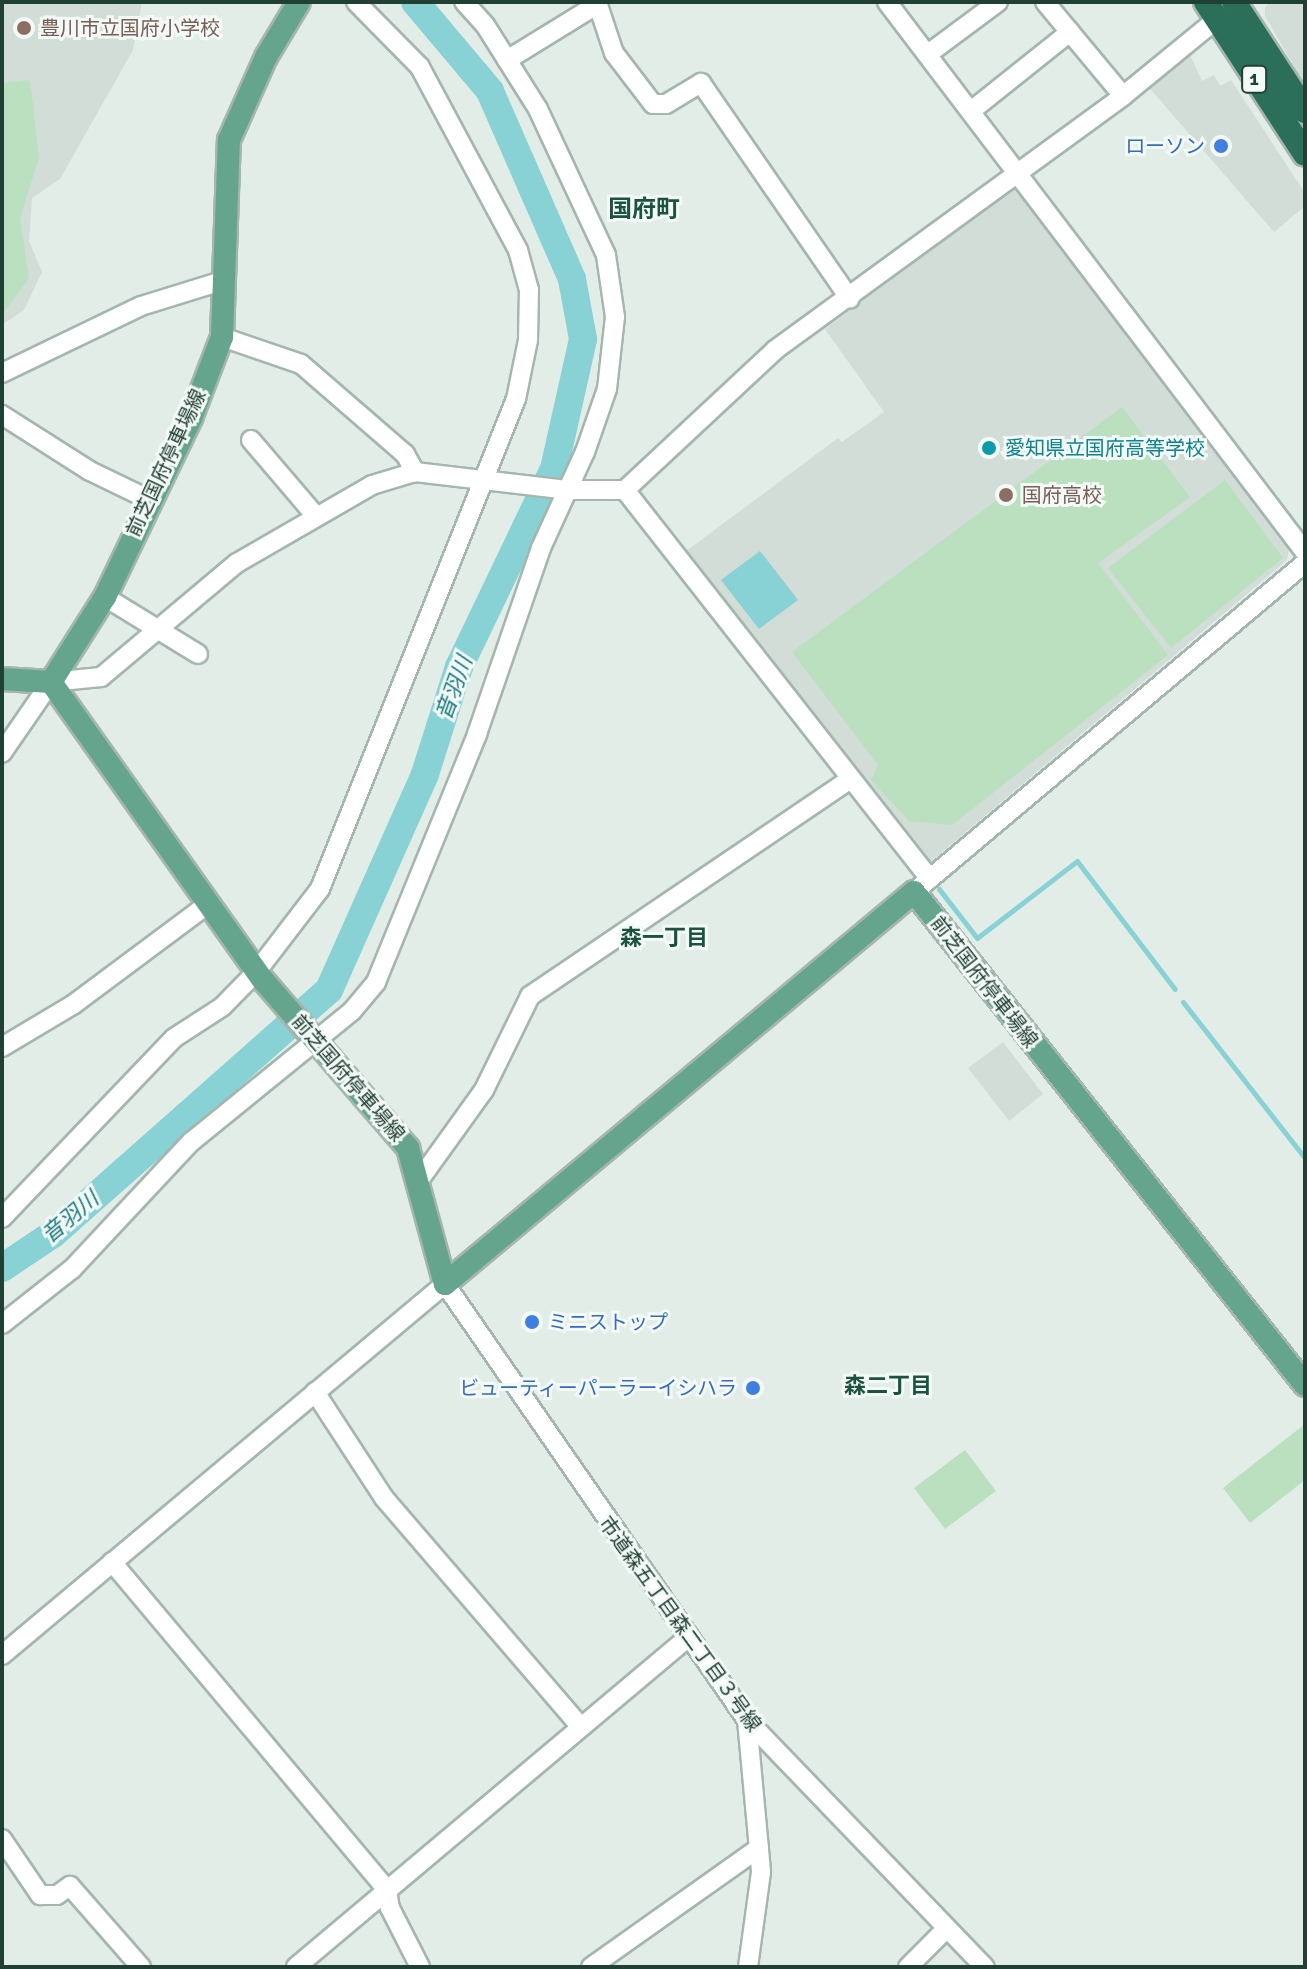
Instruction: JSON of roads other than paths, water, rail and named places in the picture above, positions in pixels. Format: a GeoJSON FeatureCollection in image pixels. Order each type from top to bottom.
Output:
{"type":"FeatureCollection","features":[{"type":"Feature","properties":{"kind":"highway","name":"1"},"geometry":{"type":"LineString","coordinates":[[1226,6],[1305,111]]}},
{"type":"Feature","properties":{"kind":"highway","name":"1"},"geometry":{"type":"LineString","coordinates":[[1226,6],[1305,154]]}},
{"type":"Feature","properties":{"kind":"main road","name":"前芝国府停車場線"},"geometry":{"type":"LineString","coordinates":[[299,2],[266,57],[229,140],[222,337],[191,418],[148,499],[105,597],[51,682],[207,905],[260,975],[408,1148],[420,1179],[445,1284]]}},
{"type":"Feature","properties":{"kind":"main road"},"geometry":{"type":"LineString","coordinates":[[2,679],[51,682]]}},
{"type":"Feature","properties":{"kind":"main road","name":"前芝国府停車場線"},"geometry":{"type":"LineString","coordinates":[[922,885],[1305,1385]]}},
{"type":"Feature","properties":{"kind":"main road"},"geometry":{"type":"LineString","coordinates":[[445,1284],[922,885]]}},
{"type":"Feature","properties":{"kind":"street"},"geometry":{"type":"LineString","coordinates":[[2,1218],[174,1038],[222,1007],[260,975],[320,889],[488,481],[516,399],[528,340],[529,290],[495,199],[420,67],[356,2]]}},
{"type":"Feature","properties":{"kind":"street"},"geometry":{"type":"LineString","coordinates":[[2,1324],[72,1269],[191,1142],[314,1037],[352,1011],[383,967],[477,734],[535,563],[607,389],[615,317],[606,255],[584,201],[507,60],[464,2]]}},
{"type":"Feature","properties":{"kind":"street"},"geometry":{"type":"LineString","coordinates":[[887,2],[1020,172],[1305,552]]}},
{"type":"Feature","properties":{"kind":"street"},"geometry":{"type":"LineString","coordinates":[[928,54],[998,2]]}},
{"type":"Feature","properties":{"kind":"street"},"geometry":{"type":"LineString","coordinates":[[1045,2],[1123,96]]}},
{"type":"Feature","properties":{"kind":"street"},"geometry":{"type":"LineString","coordinates":[[507,60],[597,3],[614,53],[653,104],[666,104],[701,83],[850,299]]}},
{"type":"Feature","properties":{"kind":"street"},"geometry":{"type":"LineString","coordinates":[[2,753],[51,682],[101,677],[237,563],[315,515],[372,485],[415,472],[565,490],[625,490],[775,350],[850,299],[1123,96],[1226,6]]}},
{"type":"Feature","properties":{"kind":"street"},"geometry":{"type":"LineString","coordinates":[[971,111],[1070,32]]}},
{"type":"Feature","properties":{"kind":"street"},"geometry":{"type":"LineString","coordinates":[[2,373],[141,306],[225,280]]}},
{"type":"Feature","properties":{"kind":"street"},"geometry":{"type":"LineString","coordinates":[[222,337],[301,364],[405,454],[415,472]]}},
{"type":"Feature","properties":{"kind":"street"},"geometry":{"type":"LineString","coordinates":[[2,415],[90,471],[148,499]]}},
{"type":"Feature","properties":{"kind":"street"},"geometry":{"type":"LineString","coordinates":[[251,440],[315,515]]}},
{"type":"Feature","properties":{"kind":"street"},"geometry":{"type":"LineString","coordinates":[[625,490],[851,779],[922,885],[1305,563]]}},
{"type":"Feature","properties":{"kind":"street"},"geometry":{"type":"LineString","coordinates":[[105,597],[198,654]]}},
{"type":"Feature","properties":{"kind":"street"},"geometry":{"type":"LineString","coordinates":[[420,1179],[484,1090],[530,996],[851,779]]}},
{"type":"Feature","properties":{"kind":"street"},"geometry":{"type":"LineString","coordinates":[[2,1047],[74,1004],[207,905]]}},
{"type":"Feature","properties":{"kind":"street"},"geometry":{"type":"LineString","coordinates":[[2,1655],[445,1284]]}},
{"type":"Feature","properties":{"kind":"street","name":"市道森五丁目森二丁目３号線"},"geometry":{"type":"LineString","coordinates":[[445,1284],[686,1639],[747,1720],[985,1967]]}},
{"type":"Feature","properties":{"kind":"street"},"geometry":{"type":"LineString","coordinates":[[315,1392],[384,1498],[581,1727]]}},
{"type":"Feature","properties":{"kind":"street"},"geometry":{"type":"LineString","coordinates":[[112,1562],[387,1890],[390,1908],[420,1967]]}},
{"type":"Feature","properties":{"kind":"street"},"geometry":{"type":"LineString","coordinates":[[296,1967],[686,1639]]}},
{"type":"Feature","properties":{"kind":"street"},"geometry":{"type":"LineString","coordinates":[[747,1720],[759,1848],[759,1900],[748,1967]]}},
{"type":"Feature","properties":{"kind":"street"},"geometry":{"type":"LineString","coordinates":[[2,1839],[40,1895],[57,1895],[70,1886],[141,1967]]}},
{"type":"Feature","properties":{"kind":"street"},"geometry":{"type":"LineString","coordinates":[[591,1967],[759,1848]]}},
{"type":"Feature","properties":{"kind":"street"},"geometry":{"type":"LineString","coordinates":[[908,1967],[947,1928]]}},
{"type":"Feature","properties":{"kind":"water"},"geometry":{"type":"Polygon","coordinates":[[[760,551],[798,600],[759,629],[721,580],[760,551]]]}},
{"type":"Feature","properties":{"kind":"waterway","name":"音羽川"},"geometry":{"type":"LineString","coordinates":[[2,1268],[53,1234],[329,990],[425,774],[459,667],[554,469],[583,339],[572,279],[490,91],[415,2]]}},
{"type":"Feature","properties":{"kind":"waterway"},"geometry":{"type":"LineString","coordinates":[[939,889],[977,938],[1077,861],[1175,989]]}},
{"type":"Feature","properties":{"kind":"waterway"},"geometry":{"type":"LineString","coordinates":[[1183,1002],[1305,1158]]}},
{"type":"Feature","properties":{"kind":"place","name":"豊川市立国府小学校"},"geometry":{"type":"Point","coordinates":[24,28]}},
{"type":"Feature","properties":{"kind":"place","name":"ローソン"},"geometry":{"type":"Point","coordinates":[1221,146]}},
{"type":"Feature","properties":{"kind":"place","name":"愛知県立国府高等学校"},"geometry":{"type":"Point","coordinates":[989,448]}},
{"type":"Feature","properties":{"kind":"place","name":"国府高校"},"geometry":{"type":"Point","coordinates":[1006,495]}},
{"type":"Feature","properties":{"kind":"place","name":"ミニストップ"},"geometry":{"type":"Point","coordinates":[532,1322]}},
{"type":"Feature","properties":{"kind":"place","name":"ビューティーパーラーイシハラ"},"geometry":{"type":"Point","coordinates":[753,1388]}},
{"type":"Feature","properties":{"kind":"district","name":"国府町"},"geometry":{"type":"Point","coordinates":[644,210]}},
{"type":"Feature","properties":{"kind":"district","name":"森一丁目"},"geometry":{"type":"Point","coordinates":[664,938]}},
{"type":"Feature","properties":{"kind":"district","name":"森二丁目"},"geometry":{"type":"Point","coordinates":[888,1386]}}]}
